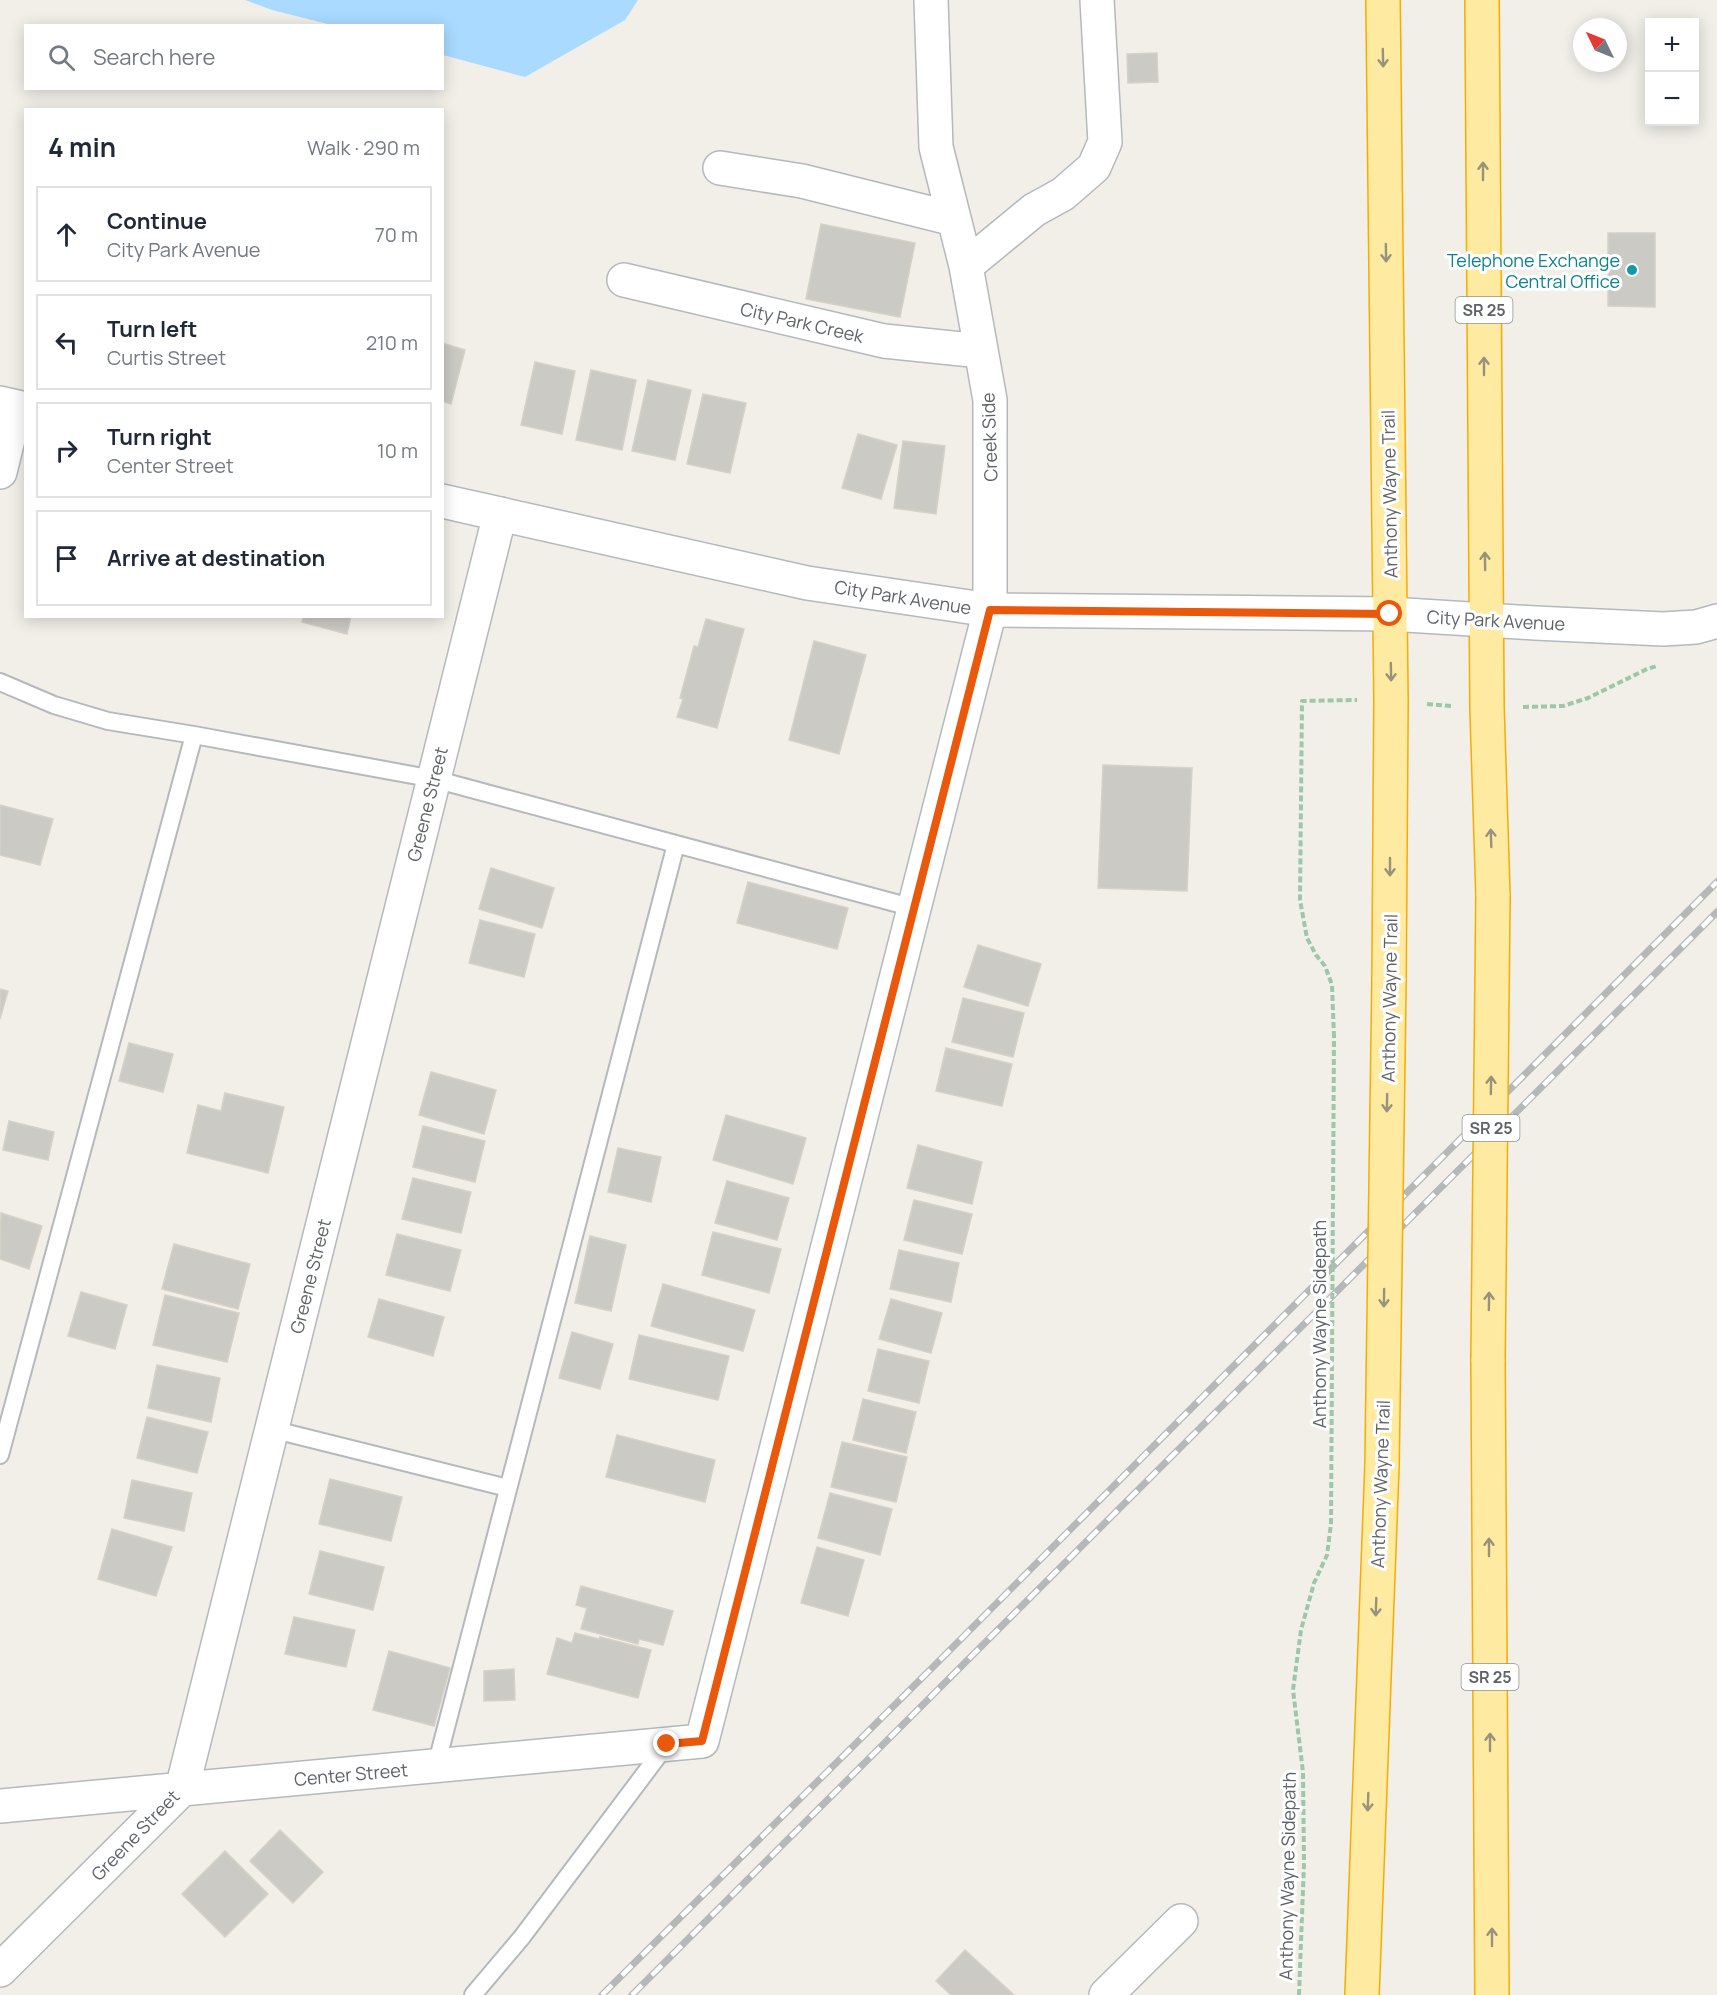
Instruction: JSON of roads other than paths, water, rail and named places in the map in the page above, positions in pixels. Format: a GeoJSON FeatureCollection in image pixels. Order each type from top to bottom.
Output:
{"type":"FeatureCollection","features":[{"type":"Feature","properties":{"kind":"highway","name":"Anthony Wayne Trail"},"geometry":{"type":"LineString","coordinates":[[1362,1995],[1382,1465],[1389,981],[1391,701],[1383,0]]}},
{"type":"Feature","properties":{"kind":"highway","name":"SR 25"},"geometry":{"type":"LineString","coordinates":[[1482,0],[1487,708],[1493,896],[1488,1359],[1492,1995]]}},
{"type":"Feature","properties":{"kind":"street","name":"Creek Side"},"geometry":{"type":"LineString","coordinates":[[702,1741],[990,610],[990,400],[966,266],[936,147],[931,0]]}},
{"type":"Feature","properties":{"kind":"street"},"geometry":{"type":"LineString","coordinates":[[966,266],[1034,210],[1063,194],[1094,167],[1106,142],[1097,0]]}},
{"type":"Feature","properties":{"kind":"street"},"geometry":{"type":"LineString","coordinates":[[720,168],[802,181],[954,219]]}},
{"type":"Feature","properties":{"kind":"street","name":"City Park Creek"},"geometry":{"type":"LineString","coordinates":[[624,280],[884,341],[981,351]]}},
{"type":"Feature","properties":{"kind":"street"},"geometry":{"type":"LineString","coordinates":[[0,472],[14,407]]}},
{"type":"Feature","properties":{"kind":"street","name":"City Park Avenue"},"geometry":{"type":"LineString","coordinates":[[444,501],[807,583],[990,610],[1390,614],[1663,629],[1707,624]]}},
{"type":"Feature","properties":{"kind":"street","name":"Greene Street"},"geometry":{"type":"LineString","coordinates":[[0,1970],[182,1789],[500,514]]}},
{"type":"Feature","properties":{"kind":"street","name":"Center Street"},"geometry":{"type":"LineString","coordinates":[[0,1806],[702,1741]]}},
{"type":"Feature","properties":{"kind":"street"},"geometry":{"type":"LineString","coordinates":[[1106,1995],[1181,1921]]}},
{"type":"Feature","properties":{"kind":"lane"},"geometry":{"type":"LineString","coordinates":[[0,682],[54,705],[108,721],[434,779],[914,908]]}},
{"type":"Feature","properties":{"kind":"lane"},"geometry":{"type":"LineString","coordinates":[[0,1455],[194,735]]}},
{"type":"Feature","properties":{"kind":"lane"},"geometry":{"type":"LineString","coordinates":[[436,1766],[676,844]]}},
{"type":"Feature","properties":{"kind":"lane"},"geometry":{"type":"LineString","coordinates":[[271,1429],[508,1488]]}},
{"type":"Feature","properties":{"kind":"lane"},"geometry":{"type":"LineString","coordinates":[[473,1995],[522,1937],[667,1744]]}},
{"type":"Feature","properties":{"kind":"water"},"geometry":{"type":"Polygon","coordinates":[[[245,0],[638,0],[625,20],[525,77],[444,55],[444,24],[328,24],[272,10],[245,0]]]}},
{"type":"Feature","properties":{"kind":"railway"},"geometry":{"type":"LineString","coordinates":[[602,1995],[1717,882]]}},
{"type":"Feature","properties":{"kind":"railway"},"geometry":{"type":"LineString","coordinates":[[632,1995],[1717,912]]}},
{"type":"Feature","properties":{"kind":"place","name":"Telephone Exchange Central Office"},"geometry":{"type":"Point","coordinates":[1632,270]}}]}
